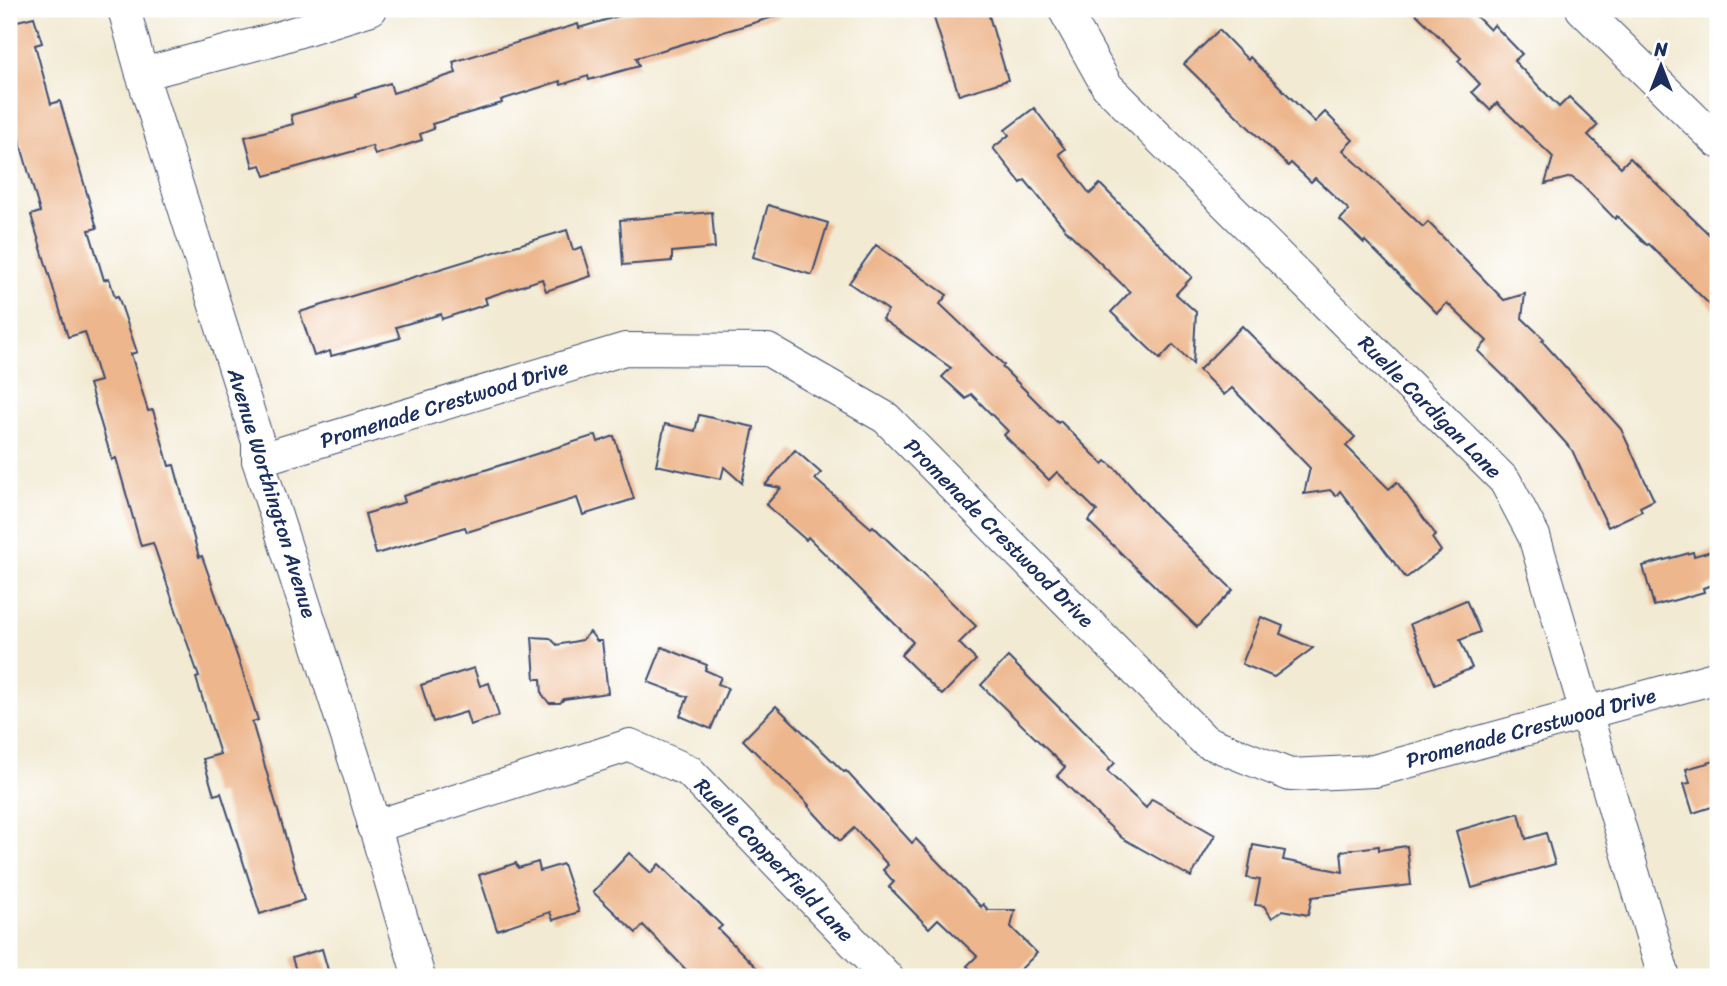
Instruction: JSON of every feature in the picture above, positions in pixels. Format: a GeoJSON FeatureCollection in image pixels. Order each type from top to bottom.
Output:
{"type":"FeatureCollection","features":[{"type":"Feature","properties":{"kind":"street","name":"Avenue Worthington Avenue"},"geometry":{"type":"LineString","coordinates":[[124,9],[258,442],[258,460],[359,774],[419,977]]}},
{"type":"Feature","properties":{"kind":"street"},"geometry":{"type":"LineString","coordinates":[[142,74],[271,40],[371,9]]}},
{"type":"Feature","properties":{"kind":"street","name":"Ruelle Cardigan Lane"},"geometry":{"type":"LineString","coordinates":[[1064,9],[1107,86],[1505,481],[1534,536],[1664,977]]}},
{"type":"Feature","properties":{"kind":"street"},"geometry":{"type":"LineString","coordinates":[[1582,9],[1718,142]]}},
{"type":"Feature","properties":{"kind":"street","name":"Promenade Crestwood Drive"},"geometry":{"type":"LineString","coordinates":[[258,460],[625,349],[768,350],[886,418],[1205,741],[1290,775],[1374,771],[1718,677]]}},
{"type":"Feature","properties":{"kind":"street","name":"Ruelle Copperfield Lane"},"geometry":{"type":"LineString","coordinates":[[373,827],[630,745],[688,771],[887,977]]}},
{"type":"Feature","properties":{"kind":"building"},"geometry":{"type":"Polygon","coordinates":[[[642,9],[779,9],[780,15],[636,58],[639,66],[589,80],[588,76],[561,85],[560,81],[501,100],[502,103],[432,124],[434,129],[420,134],[422,140],[375,155],[372,146],[265,176],[261,165],[253,167],[245,137],[293,124],[291,115],[356,97],[355,94],[390,83],[393,93],[456,73],[453,62],[578,24],[579,28],[642,9]]]}},
{"type":"Feature","properties":{"kind":"building"},"geometry":{"type":"Polygon","coordinates":[[[931,9],[987,9],[1008,80],[959,95],[931,9]]]}},
{"type":"Feature","properties":{"kind":"building"},"geometry":{"type":"Polygon","coordinates":[[[1411,9],[1469,9],[1490,30],[1494,25],[1522,54],[1514,61],[1559,107],[1569,97],[1598,125],[1588,135],[1621,167],[1630,158],[1718,243],[1718,313],[1649,244],[1617,216],[1615,219],[1580,183],[1571,177],[1545,184],[1553,157],[1497,103],[1490,110],[1472,92],[1480,84],[1458,61],[1461,58],[1411,9]]]}},
{"type":"Feature","properties":{"kind":"building"},"geometry":{"type":"Polygon","coordinates":[[[34,17],[42,43],[35,45],[51,104],[60,101],[97,228],[89,230],[104,280],[109,278],[115,297],[118,296],[137,352],[131,354],[148,411],[153,410],[169,466],[174,465],[199,557],[202,556],[240,664],[258,720],[252,722],[304,900],[260,914],[221,793],[214,795],[203,759],[220,754],[196,678],[199,677],[153,543],[141,546],[116,458],[112,460],[89,384],[100,381],[85,332],[68,337],[31,215],[40,212],[9,104],[9,23],[34,17]]]}},
{"type":"Feature","properties":{"kind":"building"},"geometry":{"type":"Polygon","coordinates":[[[1219,30],[1315,122],[1325,112],[1353,140],[1343,150],[1423,227],[1428,222],[1504,300],[1525,294],[1522,318],[1544,339],[1542,341],[1621,429],[1654,500],[1640,507],[1642,511],[1608,527],[1572,450],[1522,394],[1478,351],[1487,341],[1447,303],[1437,313],[1365,241],[1364,243],[1340,220],[1349,210],[1315,178],[1311,182],[1291,163],[1288,166],[1184,64],[1219,30]]]}},
{"type":"Feature","properties":{"kind":"building"},"geometry":{"type":"Polygon","coordinates":[[[1034,108],[1065,149],[1059,154],[1090,194],[1100,184],[1192,277],[1176,294],[1196,312],[1193,364],[1173,345],[1160,359],[1111,312],[1130,292],[1066,230],[1025,180],[1021,183],[993,148],[1009,135],[1005,130],[1034,108]]]}},
{"type":"Feature","properties":{"kind":"building"},"geometry":{"type":"Polygon","coordinates":[[[768,205],[828,223],[812,275],[753,257],[768,205]]]}},
{"type":"Feature","properties":{"kind":"building"},"geometry":{"type":"Polygon","coordinates":[[[712,212],[715,248],[672,252],[672,261],[623,265],[620,220],[712,212]]]}},
{"type":"Feature","properties":{"kind":"building"},"geometry":{"type":"Polygon","coordinates":[[[567,230],[573,250],[582,247],[591,276],[546,291],[542,279],[485,298],[487,304],[442,319],[441,314],[396,327],[400,338],[331,356],[330,351],[314,356],[300,312],[567,230]]]}},
{"type":"Feature","properties":{"kind":"building"},"geometry":{"type":"Polygon","coordinates":[[[876,245],[947,295],[940,304],[1004,365],[1002,367],[1058,423],[1060,421],[1103,464],[1106,461],[1117,470],[1156,515],[1233,590],[1197,627],[1088,521],[1097,511],[1057,472],[1049,480],[1004,435],[1008,431],[971,394],[966,399],[942,377],[951,368],[882,319],[888,310],[849,283],[876,245]]]}},
{"type":"Feature","properties":{"kind":"building"},"geometry":{"type":"Polygon","coordinates":[[[1242,326],[1355,437],[1346,446],[1389,489],[1397,482],[1436,535],[1432,538],[1441,551],[1406,578],[1340,491],[1336,496],[1330,490],[1304,494],[1310,468],[1232,388],[1224,395],[1199,370],[1242,326]]]}},
{"type":"Feature","properties":{"kind":"building"},"geometry":{"type":"Polygon","coordinates":[[[699,415],[754,427],[742,483],[724,467],[721,479],[656,465],[665,424],[695,431],[699,415]]]}},
{"type":"Feature","properties":{"kind":"building"},"geometry":{"type":"Polygon","coordinates":[[[596,435],[598,442],[614,436],[634,499],[583,515],[577,498],[467,532],[465,527],[376,554],[365,514],[405,502],[403,496],[596,435]]]}},
{"type":"Feature","properties":{"kind":"building"},"geometry":{"type":"Polygon","coordinates":[[[795,450],[821,473],[815,479],[871,528],[873,526],[976,626],[959,643],[976,660],[942,695],[901,655],[913,642],[808,537],[806,540],[766,505],[781,488],[765,485],[795,450]]]}},
{"type":"Feature","properties":{"kind":"building"},"geometry":{"type":"Polygon","coordinates":[[[1718,549],[1718,583],[1703,588],[1704,592],[1654,606],[1643,566],[1693,552],[1694,556],[1718,549]]]}},
{"type":"Feature","properties":{"kind":"building"},"geometry":{"type":"Polygon","coordinates":[[[1466,600],[1480,632],[1460,640],[1472,668],[1435,684],[1410,624],[1466,600]]]}},
{"type":"Feature","properties":{"kind":"building"},"geometry":{"type":"Polygon","coordinates":[[[1261,617],[1283,626],[1280,634],[1313,648],[1274,677],[1242,664],[1261,617]]]}},
{"type":"Feature","properties":{"kind":"building"},"geometry":{"type":"Polygon","coordinates":[[[590,632],[597,641],[602,641],[608,693],[549,703],[542,694],[541,679],[535,679],[532,637],[550,638],[557,645],[582,640],[590,632]]]}},
{"type":"Feature","properties":{"kind":"building"},"geometry":{"type":"Polygon","coordinates":[[[662,647],[707,665],[705,670],[721,677],[718,684],[728,688],[711,729],[680,716],[688,697],[648,682],[662,647]]]}},
{"type":"Feature","properties":{"kind":"building"},"geometry":{"type":"Polygon","coordinates":[[[1008,657],[1115,763],[1107,771],[1146,808],[1152,799],[1215,835],[1191,877],[1122,838],[1057,776],[1065,767],[981,685],[1008,657]]]}},
{"type":"Feature","properties":{"kind":"building"},"geometry":{"type":"Polygon","coordinates":[[[474,668],[480,686],[489,683],[499,716],[470,725],[466,712],[433,722],[421,685],[474,668]]]}},
{"type":"Feature","properties":{"kind":"building"},"geometry":{"type":"Polygon","coordinates":[[[776,706],[846,771],[912,843],[916,839],[981,907],[983,904],[988,910],[1015,910],[1011,927],[1037,953],[1013,977],[979,977],[967,966],[977,956],[938,919],[929,928],[889,887],[894,882],[883,870],[888,865],[854,828],[840,841],[809,805],[743,740],[776,706]]]}},
{"type":"Feature","properties":{"kind":"building"},"geometry":{"type":"Polygon","coordinates":[[[1718,760],[1718,805],[1693,813],[1684,784],[1690,783],[1686,769],[1718,760]]]}},
{"type":"Feature","properties":{"kind":"building"},"geometry":{"type":"Polygon","coordinates":[[[1519,813],[1526,839],[1546,833],[1555,864],[1472,888],[1456,831],[1519,813]]]}},
{"type":"Feature","properties":{"kind":"building"},"geometry":{"type":"Polygon","coordinates":[[[1253,845],[1285,851],[1283,860],[1343,872],[1341,851],[1379,846],[1379,850],[1407,846],[1411,885],[1312,897],[1308,915],[1283,910],[1272,918],[1264,906],[1255,905],[1260,880],[1247,878],[1253,845]]]}},
{"type":"Feature","properties":{"kind":"building"},"geometry":{"type":"Polygon","coordinates":[[[629,853],[651,873],[659,864],[722,926],[718,929],[766,977],[693,977],[643,925],[636,933],[593,892],[629,853]]]}},
{"type":"Feature","properties":{"kind":"building"},"geometry":{"type":"Polygon","coordinates":[[[538,862],[540,871],[563,864],[579,912],[553,920],[550,912],[497,930],[479,875],[516,863],[518,868],[538,862]]]}},
{"type":"Feature","properties":{"kind":"building"},"geometry":{"type":"Polygon","coordinates":[[[322,949],[330,977],[298,977],[292,958],[322,949]]]}}]}
